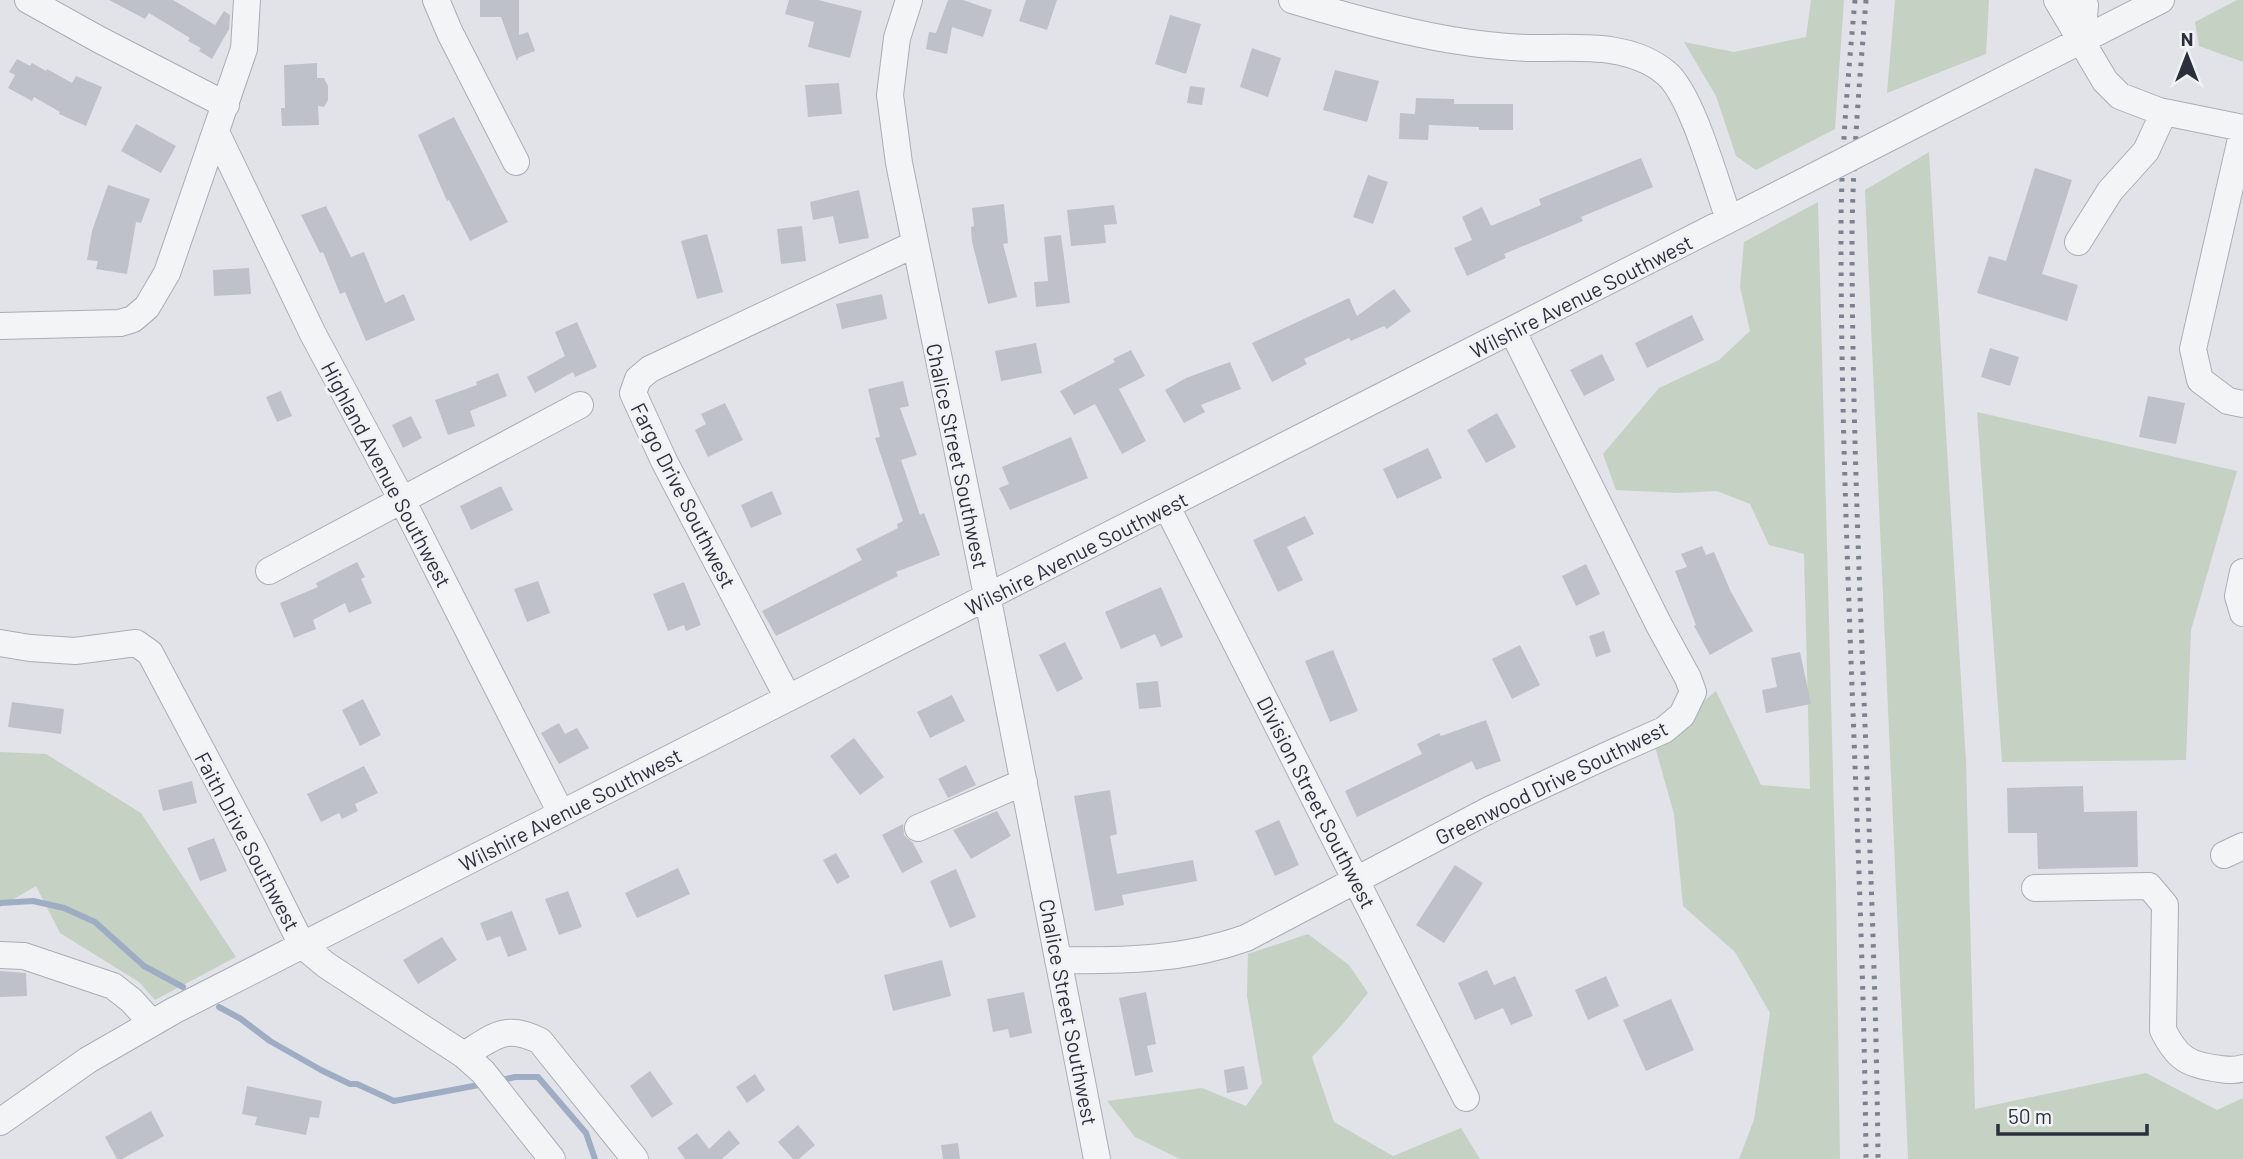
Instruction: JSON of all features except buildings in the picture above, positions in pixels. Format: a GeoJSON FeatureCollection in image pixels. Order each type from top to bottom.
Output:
{"type":"FeatureCollection","features":[{"type":"Feature","properties":{"kind":"street"},"geometry":{"type":"LineString","coordinates":[[28,0],[226,105]]}},
{"type":"Feature","properties":{"kind":"street"},"geometry":{"type":"LineString","coordinates":[[0,326],[120,323],[133,319],[148,307],[167,273],[226,105],[244,49],[247,0]]}},
{"type":"Feature","properties":{"kind":"street"},"geometry":{"type":"LineString","coordinates":[[436,0],[516,162]]}},
{"type":"Feature","properties":{"kind":"street","name":"Chalice Street Southwest"},"geometry":{"type":"LineString","coordinates":[[909,0],[897,38],[890,95],[900,163],[1097,1159]]}},
{"type":"Feature","properties":{"kind":"street"},"geometry":{"type":"LineString","coordinates":[[1292,0],[1356,20],[1454,41],[1522,48],[1610,49],[1637,57],[1666,73],[1685,97],[1729,219]]}},
{"type":"Feature","properties":{"kind":"street"},"geometry":{"type":"LineString","coordinates":[[2057,0],[2105,81],[2120,96],[2164,112],[2243,129],[2193,349],[2200,380],[2228,401],[2243,404]]}},
{"type":"Feature","properties":{"kind":"street"},"geometry":{"type":"LineString","coordinates":[[2082,40],[2085,5],[2083,0]]}},
{"type":"Feature","properties":{"kind":"street","name":"Wilshire Avenue Southwest"},"geometry":{"type":"LineString","coordinates":[[0,1122],[88,1060],[152,1023],[302,945],[1513,332],[2161,0]]}},
{"type":"Feature","properties":{"kind":"street"},"geometry":{"type":"LineString","coordinates":[[2078,242],[2110,191],[2146,150],[2164,112]]}},
{"type":"Feature","properties":{"kind":"street","name":"Highland Avenue Southwest"},"geometry":{"type":"LineString","coordinates":[[216,132],[313,334],[402,500],[561,813]]}},
{"type":"Feature","properties":{"kind":"street","name":"Fargo Drive Southwest"},"geometry":{"type":"LineString","coordinates":[[788,698],[664,461],[633,393],[638,379],[650,369],[915,244]]}},
{"type":"Feature","properties":{"kind":"street","name":"Greenwood Drive Southwest"},"geometry":{"type":"LineString","coordinates":[[1058,960],[1165,958],[1214,949],[1246,938],[1491,810],[1664,730],[1682,715],[1693,692],[1688,678],[1513,332]]}},
{"type":"Feature","properties":{"kind":"street"},"geometry":{"type":"LineString","coordinates":[[269,571],[580,405]]}},
{"type":"Feature","properties":{"kind":"street","name":"Division Street Southwest"},"geometry":{"type":"LineString","coordinates":[[1167,506],[1466,1098]]}},
{"type":"Feature","properties":{"kind":"street"},"geometry":{"type":"LineString","coordinates":[[2243,572],[2238,596],[2243,613]]}},
{"type":"Feature","properties":{"kind":"street","name":"Faith Drive Southwest"},"geometry":{"type":"LineString","coordinates":[[0,643],[75,651],[136,643],[150,653],[302,945],[326,965],[482,1073],[552,1159]]}},
{"type":"Feature","properties":{"kind":"street"},"geometry":{"type":"LineString","coordinates":[[918,828],[1024,782]]}},
{"type":"Feature","properties":{"kind":"street"},"geometry":{"type":"LineString","coordinates":[[2035,888],[2149,886],[2165,905],[2163,1030],[2172,1048],[2195,1066],[2236,1070],[2243,1068]]}},
{"type":"Feature","properties":{"kind":"street"},"geometry":{"type":"LineString","coordinates":[[0,955],[24,956],[113,986],[131,1000],[152,1023]]}},
{"type":"Feature","properties":{"kind":"street"},"geometry":{"type":"LineString","coordinates":[[482,1073],[492,1037],[507,1032],[522,1032],[540,1041],[635,1159]]}},
{"type":"Feature","properties":{"kind":"green space"},"geometry":{"type":"Polygon","coordinates":[[[1811,0],[1844,0],[1835,129],[1756,170],[1736,156],[1716,96],[1684,42],[1734,52],[1806,37],[1811,0]]]}},
{"type":"Feature","properties":{"kind":"green space"},"geometry":{"type":"Polygon","coordinates":[[[1895,0],[1989,0],[1986,54],[1887,93],[1895,0]]]}},
{"type":"Feature","properties":{"kind":"green space"},"geometry":{"type":"Polygon","coordinates":[[[2237,0],[2243,0],[2243,62],[2199,46],[2195,22],[2237,0]]]}},
{"type":"Feature","properties":{"kind":"green space"},"geometry":{"type":"Polygon","coordinates":[[[1929,152],[1966,762],[1975,1109],[2146,1073],[2217,1110],[2243,1098],[2243,1159],[1908,1159],[1865,190],[1929,152]]]}},
{"type":"Feature","properties":{"kind":"green space"},"geometry":{"type":"Polygon","coordinates":[[[1818,202],[1836,889],[1840,1159],[1739,1159],[1754,1120],[1770,1013],[1735,952],[1683,906],[1674,814],[1654,743],[1716,691],[1761,785],[1810,789],[1804,554],[1769,545],[1750,504],[1717,491],[1678,493],[1616,490],[1603,454],[1659,388],[1719,360],[1750,331],[1740,287],[1744,242],[1818,202]]]}},
{"type":"Feature","properties":{"kind":"green space"},"geometry":{"type":"Polygon","coordinates":[[[1977,412],[2237,471],[2191,630],[2186,760],[2002,762],[1977,412]]]}},
{"type":"Feature","properties":{"kind":"green space"},"geometry":{"type":"Polygon","coordinates":[[[0,752],[46,754],[141,813],[236,957],[155,1000],[139,982],[60,933],[36,886],[0,907],[0,752]]]}},
{"type":"Feature","properties":{"kind":"green space"},"geometry":{"type":"Polygon","coordinates":[[[1308,934],[1349,965],[1368,993],[1312,1057],[1334,1122],[1393,1156],[1461,1128],[1480,1159],[1180,1159],[1135,1137],[1107,1101],[1202,1088],[1246,1106],[1262,1083],[1247,996],[1248,954],[1308,934]]]}},
{"type":"Feature","properties":{"kind":"waterway"},"geometry":{"type":"LineString","coordinates":[[0,903],[33,901],[64,908],[95,922],[144,966],[183,987]]}},
{"type":"Feature","properties":{"kind":"waterway"},"geometry":{"type":"LineString","coordinates":[[219,1007],[241,1019],[270,1041],[321,1070],[394,1101],[484,1084]]}},
{"type":"Feature","properties":{"kind":"waterway"},"geometry":{"type":"LineString","coordinates":[[498,1081],[515,1077],[538,1077],[586,1133],[595,1159]]}},
{"type":"Feature","properties":{"kind":"railway"},"geometry":{"type":"LineString","coordinates":[[1855,0],[1842,175],[1842,349],[1866,1159]]}},
{"type":"Feature","properties":{"kind":"railway"},"geometry":{"type":"LineString","coordinates":[[1866,0],[1853,204],[1853,349],[1873,927],[1878,1159]]}}]}
